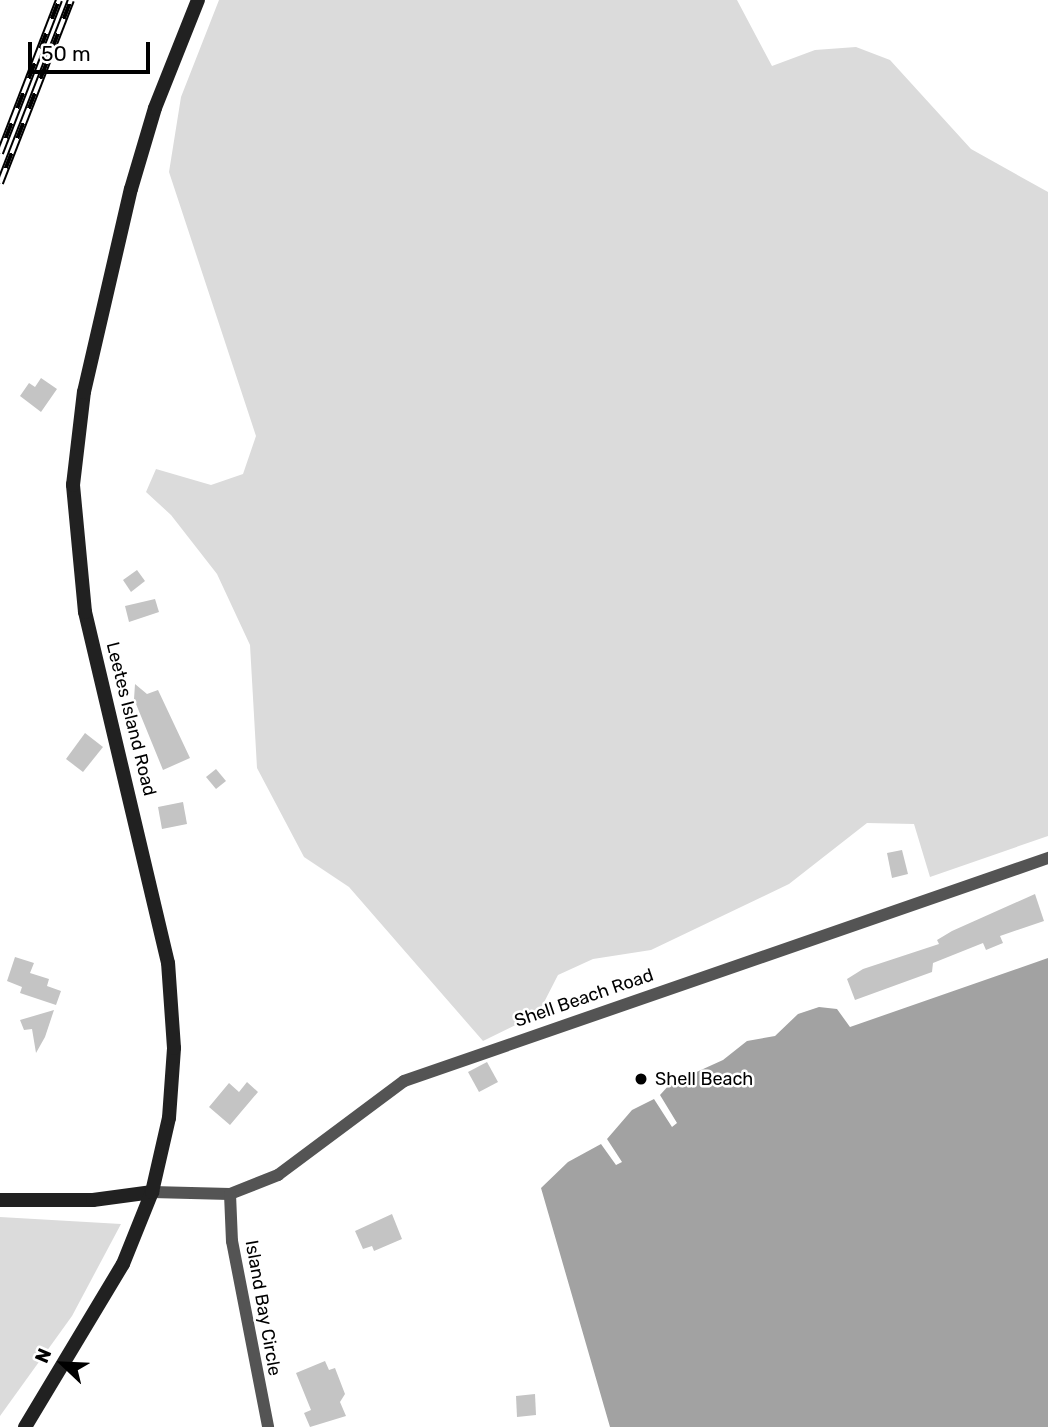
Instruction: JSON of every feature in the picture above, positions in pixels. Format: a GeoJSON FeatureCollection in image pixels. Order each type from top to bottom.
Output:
{"type":"FeatureCollection","features":[{"type":"Feature","properties":{"kind":"main road","name":"Leetes Island Road"},"geometry":{"type":"LineString","coordinates":[[25,1427],[123,1264],[152,1192],[173,1086],[168,963],[85,612],[73,485],[84,392],[131,189],[155,108],[198,0]]}},
{"type":"Feature","properties":{"kind":"main road"},"geometry":{"type":"LineString","coordinates":[[0,1200],[93,1200],[152,1192]]}},
{"type":"Feature","properties":{"kind":"street","name":"Shell Beach Road"},"geometry":{"type":"LineString","coordinates":[[152,1192],[230,1194],[278,1175],[404,1081],[1048,858]]}},
{"type":"Feature","properties":{"kind":"street","name":"Island Bay Circle"},"geometry":{"type":"LineString","coordinates":[[230,1194],[232,1241],[268,1427]]}},
{"type":"Feature","properties":{"kind":"shaded area"},"geometry":{"type":"Polygon","coordinates":[[[219,0],[737,0],[772,66],[815,50],[856,47],[890,60],[971,149],[1048,192],[1048,836],[930,877],[914,824],[867,823],[789,884],[651,950],[593,959],[558,975],[538,1014],[483,1041],[349,887],[304,857],[257,768],[250,645],[217,574],[171,515],[146,492],[156,469],[211,485],[243,474],[256,436],[169,172],[181,97],[219,0]]]}},
{"type":"Feature","properties":{"kind":"shaded area"},"geometry":{"type":"Polygon","coordinates":[[[1048,958],[1048,1427],[610,1427],[541,1188],[568,1162],[601,1144],[616,1165],[622,1162],[607,1139],[632,1110],[654,1099],[672,1127],[677,1123],[660,1095],[670,1084],[723,1060],[747,1041],[775,1036],[798,1014],[819,1007],[837,1009],[850,1027],[1048,958]]]}},
{"type":"Feature","properties":{"kind":"shaded area"},"geometry":{"type":"Polygon","coordinates":[[[0,1217],[121,1224],[72,1316],[0,1416],[0,1217]]]}},
{"type":"Feature","properties":{"kind":"building"},"geometry":{"type":"Polygon","coordinates":[[[41,378],[57,389],[41,412],[20,396],[29,383],[35,387],[41,378]]]}},
{"type":"Feature","properties":{"kind":"building"},"geometry":{"type":"Polygon","coordinates":[[[137,570],[145,581],[131,592],[123,580],[137,570]]]}},
{"type":"Feature","properties":{"kind":"building"},"geometry":{"type":"Polygon","coordinates":[[[155,599],[159,612],[129,622],[125,606],[155,599]]]}},
{"type":"Feature","properties":{"kind":"building"},"geometry":{"type":"Polygon","coordinates":[[[135,684],[147,694],[158,690],[190,758],[163,770],[134,699],[135,684]]]}},
{"type":"Feature","properties":{"kind":"building"},"geometry":{"type":"Polygon","coordinates":[[[85,733],[103,747],[83,772],[66,759],[85,733]]]}},
{"type":"Feature","properties":{"kind":"building"},"geometry":{"type":"Polygon","coordinates":[[[216,769],[226,781],[216,789],[206,777],[216,769]]]}},
{"type":"Feature","properties":{"kind":"building"},"geometry":{"type":"Polygon","coordinates":[[[183,802],[187,824],[162,829],[158,807],[183,802]]]}},
{"type":"Feature","properties":{"kind":"building"},"geometry":{"type":"Polygon","coordinates":[[[902,850],[908,874],[892,878],[887,853],[902,850]]]}},
{"type":"Feature","properties":{"kind":"building"},"geometry":{"type":"Polygon","coordinates":[[[1035,894],[1044,921],[1000,936],[1003,943],[986,950],[983,943],[933,963],[932,972],[855,1000],[847,979],[863,969],[939,944],[937,940],[952,931],[1035,894]]]}},
{"type":"Feature","properties":{"kind":"building"},"geometry":{"type":"Polygon","coordinates":[[[15,957],[34,963],[30,973],[49,979],[47,986],[61,991],[56,1005],[20,993],[22,987],[7,981],[15,957]]]}},
{"type":"Feature","properties":{"kind":"building"},"geometry":{"type":"Polygon","coordinates":[[[54,1010],[45,1037],[36,1053],[32,1029],[24,1030],[20,1020],[54,1010]]]}},
{"type":"Feature","properties":{"kind":"building"},"geometry":{"type":"Polygon","coordinates":[[[487,1062],[498,1082],[479,1092],[468,1072],[487,1062]]]}},
{"type":"Feature","properties":{"kind":"building"},"geometry":{"type":"Polygon","coordinates":[[[247,1082],[258,1092],[230,1125],[209,1107],[229,1083],[239,1092],[247,1082]]]}},
{"type":"Feature","properties":{"kind":"building"},"geometry":{"type":"Polygon","coordinates":[[[392,1214],[402,1239],[374,1251],[372,1246],[363,1249],[355,1231],[392,1214]]]}},
{"type":"Feature","properties":{"kind":"building"},"geometry":{"type":"Polygon","coordinates":[[[325,1361],[329,1370],[335,1368],[345,1394],[340,1402],[346,1416],[310,1427],[304,1413],[311,1410],[296,1373],[325,1361]]]}},
{"type":"Feature","properties":{"kind":"building"},"geometry":{"type":"Polygon","coordinates":[[[535,1394],[536,1415],[517,1417],[516,1396],[535,1394]]]}},
{"type":"Feature","properties":{"kind":"railway"},"geometry":{"type":"LineString","coordinates":[[0,153],[59,0]]}},
{"type":"Feature","properties":{"kind":"railway"},"geometry":{"type":"LineString","coordinates":[[0,183],[71,0]]}},
{"type":"Feature","properties":{"kind":"place","name":"Shell Beach"},"geometry":{"type":"Point","coordinates":[641,1079]}}]}
